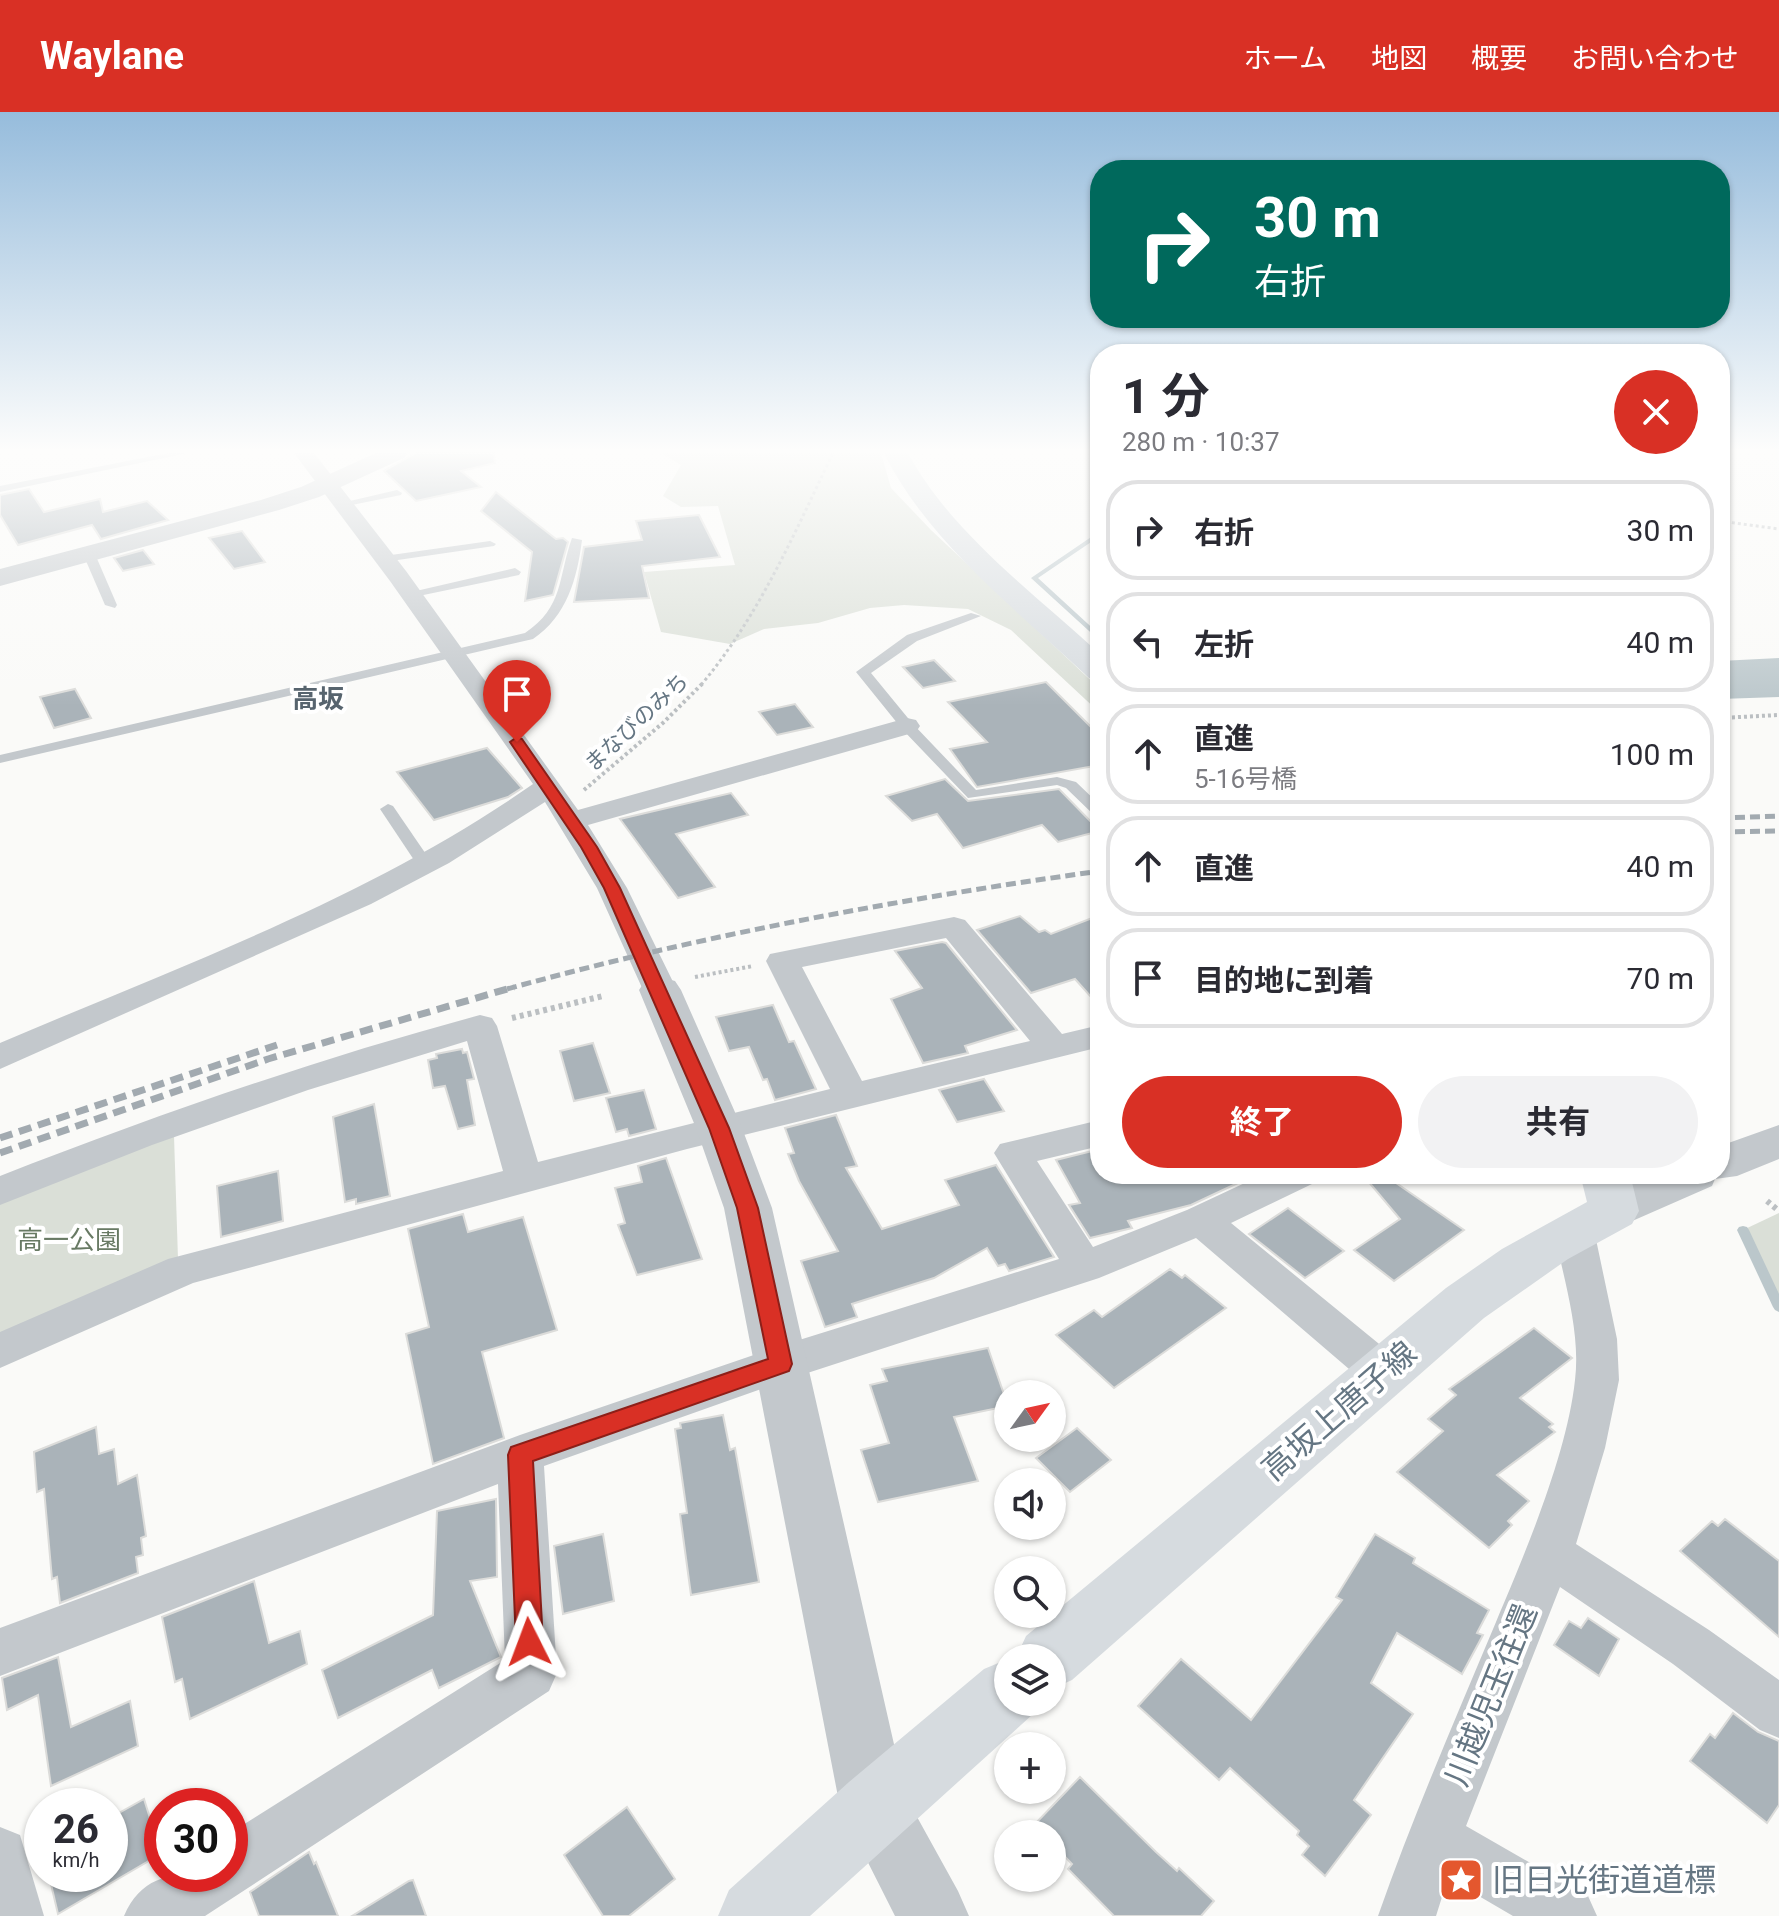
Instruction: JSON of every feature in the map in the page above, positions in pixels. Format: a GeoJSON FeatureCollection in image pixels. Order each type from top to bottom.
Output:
{"type":"FeatureCollection","features":[{"type":"Feature","properties":{"kind":"main road"},"geometry":{"type":"LineString","coordinates":[[957,537],[1090,662]]}},
{"type":"Feature","properties":{"kind":"main road","name":"高坂上唐子線"},"geometry":{"type":"LineString","coordinates":[[1066,1644],[1385,1374],[1437,1324],[1481,1288],[1597,1205]]}},
{"type":"Feature","properties":{"kind":"main road"},"geometry":{"type":"LineString","coordinates":[[755,1916],[874,1807],[994,1704]]}},
{"type":"Feature","properties":{"kind":"street"},"geometry":{"type":"LineString","coordinates":[[0,578],[151,537]]}},
{"type":"Feature","properties":{"kind":"street"},"geometry":{"type":"LineString","coordinates":[[367,537],[453,655],[565,790],[571,821],[612,888],[678,984],[719,1128],[748,1208],[874,1807],[933,1916]]}},
{"type":"Feature","properties":{"kind":"street"},"geometry":{"type":"LineString","coordinates":[[571,821],[907,726]]}},
{"type":"Feature","properties":{"kind":"street"},"geometry":{"type":"LineString","coordinates":[[0,1057],[343,907],[525,804],[565,790]]}},
{"type":"Feature","properties":{"kind":"street"},"geometry":{"type":"LineString","coordinates":[[852,1097],[782,961],[954,927],[1053,1046]]}},
{"type":"Feature","properties":{"kind":"street"},"geometry":{"type":"LineString","coordinates":[[0,1191],[139,1136],[295,1081],[480,1026],[525,1181]]}},
{"type":"Feature","properties":{"kind":"street"},"geometry":{"type":"LineString","coordinates":[[0,1351],[182,1270],[719,1128],[1090,1038]]}},
{"type":"Feature","properties":{"kind":"street"},"geometry":{"type":"LineString","coordinates":[[1085,1267],[1013,1153],[1090,1135]]}},
{"type":"Feature","properties":{"kind":"street"},"geometry":{"type":"LineString","coordinates":[[1730,1160],[1779,1141]]}},
{"type":"Feature","properties":{"kind":"street"},"geometry":{"type":"LineString","coordinates":[[0,1652],[520,1455],[780,1364],[1085,1267],[1279,1184]]}},
{"type":"Feature","properties":{"kind":"street"},"geometry":{"type":"LineString","coordinates":[[1597,1205],[1663,1184]]}},
{"type":"Feature","properties":{"kind":"street","name":"川越児玉往還"},"geometry":{"type":"LineString","coordinates":[[1407,1916],[1433,1838],[1549,1553],[1582,1448],[1597,1380],[1597,1205]]}},
{"type":"Feature","properties":{"kind":"street"},"geometry":{"type":"LineString","coordinates":[[1201,1220],[1385,1374]]}},
{"type":"Feature","properties":{"kind":"street"},"geometry":{"type":"LineString","coordinates":[[248,1854],[531,1673],[520,1455]]}},
{"type":"Feature","properties":{"kind":"street"},"geometry":{"type":"LineString","coordinates":[[1549,1553],[1691,1647],[1779,1712]]}},
{"type":"Feature","properties":{"kind":"street"},"geometry":{"type":"LineString","coordinates":[[1433,1838],[1568,1916]]}},
{"type":"Feature","properties":{"kind":"street"},"geometry":{"type":"LineString","coordinates":[[0,1855],[15,1916]]}},
{"type":"Feature","properties":{"kind":"street"},"geometry":{"type":"LineString","coordinates":[[153,1916],[190,1892]]}},
{"type":"Feature","properties":{"kind":"lane"},"geometry":{"type":"LineString","coordinates":[[0,759],[453,655],[538,631],[554,615],[566,585],[576,540]]}},
{"type":"Feature","properties":{"kind":"lane"},"geometry":{"type":"LineString","coordinates":[[384,559],[490,544]]}},
{"type":"Feature","properties":{"kind":"lane"},"geometry":{"type":"LineString","coordinates":[[89,554],[111,605]]}},
{"type":"Feature","properties":{"kind":"lane"},"geometry":{"type":"LineString","coordinates":[[409,594],[515,572]]}},
{"type":"Feature","properties":{"kind":"lane"},"geometry":{"type":"LineString","coordinates":[[975,616],[912,638],[863,672],[907,726],[973,795],[1057,781],[1071,785],[1090,803]]}},
{"type":"Feature","properties":{"kind":"lane"},"geometry":{"type":"LineString","coordinates":[[388,809],[424,863]]}},
{"type":"Feature","properties":{"kind":"path","name":"まなびのみち"},"geometry":{"type":"LineString","coordinates":[[565,790],[674,714],[732,646],[791,537]]}},
{"type":"Feature","properties":{"kind":"path"},"geometry":{"type":"LineString","coordinates":[[1730,717],[1779,715]]}},
{"type":"Feature","properties":{"kind":"path"},"geometry":{"type":"LineString","coordinates":[[678,984],[782,961]]}},
{"type":"Feature","properties":{"kind":"path"},"geometry":{"type":"LineString","coordinates":[[480,1026],[603,996]]}},
{"type":"Feature","properties":{"kind":"path"},"geometry":{"type":"LineString","coordinates":[[1767,1201],[1779,1211]]}},
{"type":"Feature","properties":{"kind":"green space"},"geometry":{"type":"Polygon","coordinates":[[[727,537],[939,537],[1090,680],[1090,704],[1011,630],[968,609],[904,605],[870,608],[818,623],[764,629],[730,644],[661,632],[644,572],[735,565],[727,537]]]}},
{"type":"Feature","properties":{"kind":"green space","name":"高一公園"},"geometry":{"type":"Polygon","coordinates":[[[174,1136],[178,1259],[0,1336],[0,1201],[174,1136]]]}},
{"type":"Feature","properties":{"kind":"green space"},"geometry":{"type":"Polygon","coordinates":[[[1779,1213],[1779,1307],[1743,1230],[1779,1213]]]}},
{"type":"Feature","properties":{"kind":"shaded area"},"geometry":{"type":"Polygon","coordinates":[[[1779,658],[1779,697],[1730,699],[1730,660],[1779,658]]]}},
{"type":"Feature","properties":{"kind":"building"},"geometry":{"type":"Polygon","coordinates":[[[13,537],[47,537],[18,545],[13,537]]]}},
{"type":"Feature","properties":{"kind":"building"},"geometry":{"type":"Polygon","coordinates":[[[247,537],[265,562],[234,569],[209,538],[247,537]]]}},
{"type":"Feature","properties":{"kind":"building"},"geometry":{"type":"Polygon","coordinates":[[[514,537],[563,538],[568,542],[553,595],[525,601],[532,552],[514,537]]]}},
{"type":"Feature","properties":{"kind":"building"},"geometry":{"type":"Polygon","coordinates":[[[641,537],[710,537],[720,557],[642,566],[649,598],[574,602],[584,547],[642,540],[641,537]]]}},
{"type":"Feature","properties":{"kind":"building"},"geometry":{"type":"Polygon","coordinates":[[[143,550],[154,564],[123,571],[114,558],[143,550]]]}},
{"type":"Feature","properties":{"kind":"building"},"geometry":{"type":"Polygon","coordinates":[[[934,660],[955,681],[923,688],[903,667],[934,660]]]}},
{"type":"Feature","properties":{"kind":"building"},"geometry":{"type":"Polygon","coordinates":[[[1046,682],[1090,726],[1090,767],[977,787],[950,749],[987,742],[948,702],[1046,682]]]}},
{"type":"Feature","properties":{"kind":"building"},"geometry":{"type":"Polygon","coordinates":[[[75,689],[91,718],[54,728],[40,697],[75,689]]]}},
{"type":"Feature","properties":{"kind":"building"},"geometry":{"type":"Polygon","coordinates":[[[795,704],[813,727],[777,735],[759,712],[795,704]]]}},
{"type":"Feature","properties":{"kind":"building"},"geometry":{"type":"Polygon","coordinates":[[[487,748],[522,788],[508,797],[434,820],[397,772],[487,748]]]}},
{"type":"Feature","properties":{"kind":"building"},"geometry":{"type":"Polygon","coordinates":[[[945,779],[968,801],[1059,789],[1090,821],[1090,834],[1058,842],[1042,825],[963,848],[937,814],[912,821],[886,796],[945,779]]]}},
{"type":"Feature","properties":{"kind":"building"},"geometry":{"type":"Polygon","coordinates":[[[731,793],[748,815],[676,834],[715,887],[678,898],[620,819],[731,793]]]}},
{"type":"Feature","properties":{"kind":"building"},"geometry":{"type":"Polygon","coordinates":[[[1020,916],[1039,932],[1045,930],[1051,934],[1090,919],[1090,996],[1075,979],[1031,993],[977,930],[1020,916]]]}},
{"type":"Feature","properties":{"kind":"building"},"geometry":{"type":"Polygon","coordinates":[[[942,942],[1017,1030],[965,1046],[968,1053],[923,1063],[891,999],[922,988],[895,951],[942,942]]]}},
{"type":"Feature","properties":{"kind":"building"},"geometry":{"type":"Polygon","coordinates":[[[773,1005],[789,1042],[794,1041],[816,1089],[775,1100],[749,1047],[729,1051],[716,1017],[773,1005]]]}},
{"type":"Feature","properties":{"kind":"building"},"geometry":{"type":"Polygon","coordinates":[[[593,1043],[610,1093],[574,1101],[560,1051],[593,1043]]]}},
{"type":"Feature","properties":{"kind":"building"},"geometry":{"type":"Polygon","coordinates":[[[462,1049],[463,1053],[467,1052],[474,1079],[467,1080],[475,1125],[458,1129],[445,1086],[433,1088],[428,1060],[437,1058],[436,1054],[462,1049]]]}},
{"type":"Feature","properties":{"kind":"building"},"geometry":{"type":"Polygon","coordinates":[[[984,1079],[1004,1111],[957,1122],[939,1090],[984,1079]]]}},
{"type":"Feature","properties":{"kind":"building"},"geometry":{"type":"Polygon","coordinates":[[[644,1090],[656,1129],[629,1136],[627,1129],[616,1132],[606,1098],[644,1090]]]}},
{"type":"Feature","properties":{"kind":"building"},"geometry":{"type":"Polygon","coordinates":[[[374,1104],[390,1196],[356,1204],[356,1199],[345,1202],[333,1117],[374,1104]]]}},
{"type":"Feature","properties":{"kind":"building"},"geometry":{"type":"Polygon","coordinates":[[[836,1115],[857,1166],[846,1168],[882,1229],[959,1205],[945,1180],[996,1165],[1054,1257],[1009,1271],[1005,1264],[998,1266],[987,1248],[934,1278],[852,1304],[857,1317],[825,1327],[801,1261],[838,1251],[799,1181],[788,1154],[794,1153],[785,1128],[836,1115]]]}},
{"type":"Feature","properties":{"kind":"building"},"geometry":{"type":"Polygon","coordinates":[[[1090,1152],[1090,1184],[1236,1184],[1191,1205],[1128,1221],[1132,1228],[1090,1238],[1069,1205],[1080,1203],[1056,1160],[1090,1152]]]}},
{"type":"Feature","properties":{"kind":"building"},"geometry":{"type":"Polygon","coordinates":[[[666,1158],[702,1259],[637,1275],[618,1225],[625,1223],[615,1188],[642,1182],[638,1166],[666,1158]]]}},
{"type":"Feature","properties":{"kind":"building"},"geometry":{"type":"Polygon","coordinates":[[[278,1171],[283,1221],[221,1237],[217,1186],[278,1171]]]}},
{"type":"Feature","properties":{"kind":"building"},"geometry":{"type":"Polygon","coordinates":[[[1370,1184],[1397,1184],[1464,1230],[1394,1281],[1354,1250],[1400,1219],[1370,1184]]]}},
{"type":"Feature","properties":{"kind":"building"},"geometry":{"type":"Polygon","coordinates":[[[1288,1208],[1344,1251],[1305,1278],[1249,1234],[1288,1208]]]}},
{"type":"Feature","properties":{"kind":"building"},"geometry":{"type":"Polygon","coordinates":[[[463,1214],[468,1232],[523,1217],[557,1330],[482,1352],[504,1438],[433,1464],[406,1334],[429,1327],[408,1229],[463,1214]]]}},
{"type":"Feature","properties":{"kind":"building"},"geometry":{"type":"Polygon","coordinates":[[[1170,1269],[1182,1278],[1185,1275],[1226,1308],[1114,1388],[1056,1335],[1094,1310],[1102,1317],[1170,1269]]]}},
{"type":"Feature","properties":{"kind":"building"},"geometry":{"type":"Polygon","coordinates":[[[1534,1328],[1572,1358],[1520,1398],[1553,1424],[1549,1427],[1555,1432],[1497,1475],[1529,1501],[1508,1521],[1512,1525],[1489,1548],[1397,1472],[1443,1431],[1428,1419],[1456,1395],[1449,1389],[1534,1328]]]}},
{"type":"Feature","properties":{"kind":"building"},"geometry":{"type":"Polygon","coordinates":[[[988,1348],[999,1380],[994,1380],[994,1409],[954,1417],[978,1481],[878,1502],[861,1450],[889,1443],[870,1385],[887,1381],[882,1369],[988,1348]]]}},
{"type":"Feature","properties":{"kind":"building"},"geometry":{"type":"Polygon","coordinates":[[[723,1415],[730,1450],[735,1448],[759,1582],[691,1595],[680,1514],[687,1513],[675,1429],[681,1428],[680,1423],[723,1415]]]}},
{"type":"Feature","properties":{"kind":"building"},"geometry":{"type":"Polygon","coordinates":[[[96,1427],[99,1454],[114,1449],[118,1484],[137,1475],[146,1536],[141,1538],[143,1555],[136,1557],[138,1573],[60,1603],[57,1577],[52,1579],[44,1489],[37,1492],[34,1452],[96,1427]]]}},
{"type":"Feature","properties":{"kind":"building"},"geometry":{"type":"Polygon","coordinates":[[[1077,1428],[1111,1460],[1070,1492],[1066,1488],[1066,1468],[1046,1468],[1036,1458],[1044,1452],[1066,1452],[1066,1436],[1077,1428]]]}},
{"type":"Feature","properties":{"kind":"building"},"geometry":{"type":"Polygon","coordinates":[[[496,1499],[497,1577],[470,1581],[501,1657],[439,1688],[432,1670],[338,1718],[322,1670],[433,1615],[437,1511],[496,1499]]]}},
{"type":"Feature","properties":{"kind":"building"},"geometry":{"type":"Polygon","coordinates":[[[1725,1519],[1779,1561],[1779,1637],[1680,1551],[1712,1521],[1718,1526],[1725,1519]]]}},
{"type":"Feature","properties":{"kind":"building"},"geometry":{"type":"Polygon","coordinates":[[[603,1534],[614,1601],[563,1614],[554,1546],[603,1534]]]}},
{"type":"Feature","properties":{"kind":"building"},"geometry":{"type":"Polygon","coordinates":[[[1375,1534],[1415,1558],[1413,1563],[1489,1610],[1477,1633],[1483,1635],[1462,1674],[1397,1633],[1371,1683],[1413,1714],[1354,1800],[1371,1815],[1325,1876],[1302,1855],[1309,1846],[1297,1835],[1299,1831],[1230,1768],[1219,1780],[1138,1706],[1181,1659],[1251,1720],[1342,1600],[1336,1597],[1375,1534]]]}},
{"type":"Feature","properties":{"kind":"building"},"geometry":{"type":"Polygon","coordinates":[[[254,1581],[269,1643],[300,1631],[307,1664],[190,1719],[182,1679],[175,1682],[162,1617],[254,1581]]]}},
{"type":"Feature","properties":{"kind":"building"},"geometry":{"type":"Polygon","coordinates":[[[1588,1618],[1619,1639],[1599,1676],[1554,1645],[1569,1621],[1581,1628],[1588,1618]]]}},
{"type":"Feature","properties":{"kind":"building"},"geometry":{"type":"Polygon","coordinates":[[[58,1657],[71,1727],[130,1701],[138,1746],[51,1786],[38,1695],[7,1710],[2,1678],[58,1657]]]}},
{"type":"Feature","properties":{"kind":"building"},"geometry":{"type":"Polygon","coordinates":[[[1733,1713],[1758,1732],[1779,1741],[1779,1805],[1767,1823],[1690,1761],[1710,1734],[1715,1738],[1733,1713]]]}},
{"type":"Feature","properties":{"kind":"building"},"geometry":{"type":"Polygon","coordinates":[[[1080,1777],[1156,1852],[1177,1871],[1179,1868],[1214,1901],[1201,1916],[1114,1916],[1068,1869],[1072,1864],[1066,1858],[1066,1820],[1039,1820],[1054,1804],[1066,1804],[1066,1792],[1080,1777]]]}},
{"type":"Feature","properties":{"kind":"building"},"geometry":{"type":"Polygon","coordinates":[[[144,1799],[144,1864],[128,1873],[128,1808],[144,1799]]]}},
{"type":"Feature","properties":{"kind":"building"},"geometry":{"type":"Polygon","coordinates":[[[627,1807],[675,1879],[629,1916],[603,1916],[564,1855],[627,1807]]]}},
{"type":"Feature","properties":{"kind":"building"},"geometry":{"type":"Polygon","coordinates":[[[309,1852],[338,1916],[259,1916],[250,1892],[309,1852]]]}},
{"type":"Feature","properties":{"kind":"building"},"geometry":{"type":"Polygon","coordinates":[[[413,1880],[426,1916],[352,1916],[409,1881],[413,1880]]]}},
{"type":"Feature","properties":{"kind":"building"},"geometry":{"type":"Polygon","coordinates":[[[53,1892],[96,1892],[58,1914],[53,1892]]]}},
{"type":"Feature","properties":{"kind":"waterway"},"geometry":{"type":"LineString","coordinates":[[1090,540],[1034,578],[1090,630]]}},
{"type":"Feature","properties":{"kind":"waterway"},"geometry":{"type":"LineString","coordinates":[[1743,1230],[1779,1307]]}},
{"type":"Feature","properties":{"kind":"railway"},"geometry":{"type":"LineString","coordinates":[[1730,818],[1779,816]]}},
{"type":"Feature","properties":{"kind":"railway"},"geometry":{"type":"LineString","coordinates":[[1730,832],[1779,831]]}},
{"type":"Feature","properties":{"kind":"railway"},"geometry":{"type":"LineString","coordinates":[[509,989],[654,952],[802,920],[1090,873]]}},
{"type":"Feature","properties":{"kind":"railway"},"geometry":{"type":"LineString","coordinates":[[509,989],[514,987]]}},
{"type":"Feature","properties":{"kind":"railway"},"geometry":{"type":"LineString","coordinates":[[0,1153],[268,1059],[509,989]]}},
{"type":"Feature","properties":{"kind":"railway"},"geometry":{"type":"LineString","coordinates":[[0,1138],[277,1045]]}},
{"type":"Feature","properties":{"kind":"place","name":"旧日光街道道標"},"geometry":{"type":"Point","coordinates":[1461,1880]}},
{"type":"Feature","properties":{"kind":"district","name":"高坂"},"geometry":{"type":"Point","coordinates":[318,699]}},
{"type":"Feature","properties":{"kind":"route"},"geometry":{"type":"LineString","coordinates":[[517,742],[589,847],[612,888],[719,1128],[748,1208],[780,1364],[520,1455],[529,1642]]}}]}
